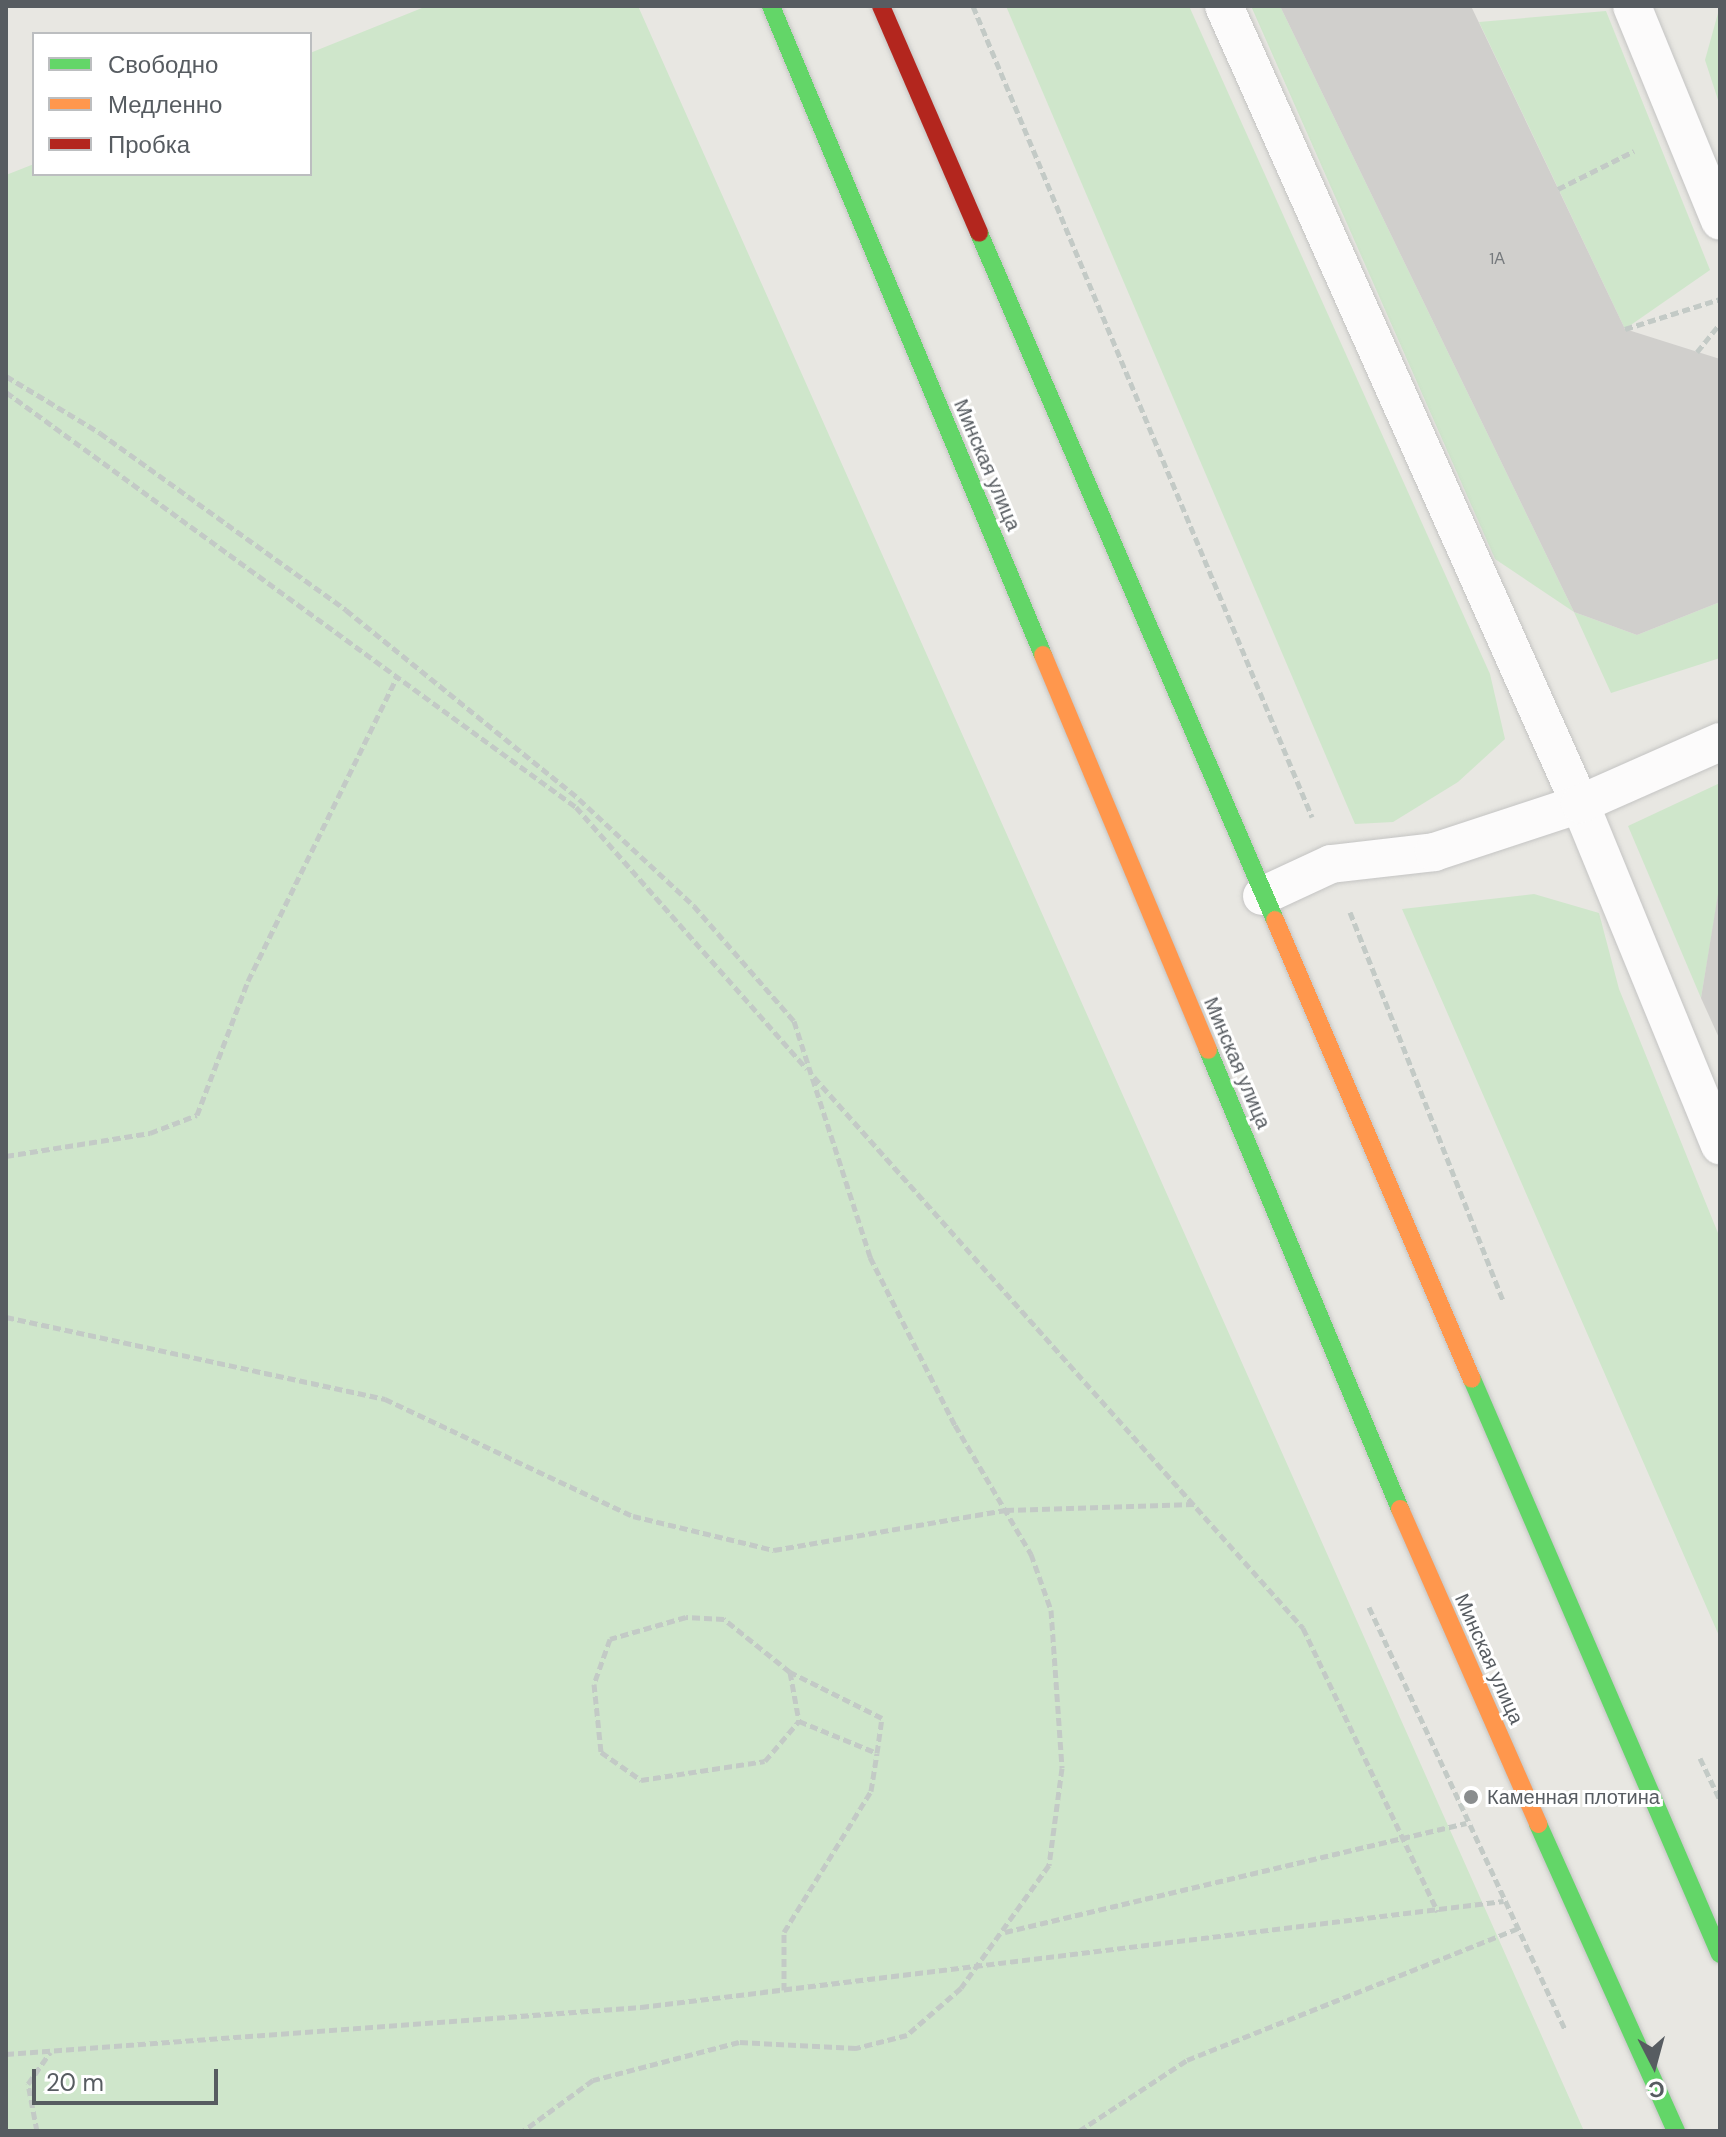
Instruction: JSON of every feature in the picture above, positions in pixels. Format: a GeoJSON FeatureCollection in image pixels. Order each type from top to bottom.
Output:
{"type":"FeatureCollection","features":[{"type":"Feature","properties":{"kind":"main road","name":"Минская улица"},"geometry":{"type":"LineString","coordinates":[[771,6],[1431,1584],[1676,2131]]}},
{"type":"Feature","properties":{"kind":"main road"},"geometry":{"type":"LineString","coordinates":[[881,6],[1720,1954]]}},
{"type":"Feature","properties":{"kind":"lane"},"geometry":{"type":"LineString","coordinates":[[1224,6],[1580,804],[1720,1145]]}},
{"type":"Feature","properties":{"kind":"lane"},"geometry":{"type":"LineString","coordinates":[[1632,6],[1720,221]]}},
{"type":"Feature","properties":{"kind":"lane"},"geometry":{"type":"LineString","coordinates":[[1262,896],[1331,864],[1434,852],[1580,804],[1720,742]]}},
{"type":"Feature","properties":{"kind":"path"},"geometry":{"type":"LineString","coordinates":[[1558,189],[1682,127]]}},
{"type":"Feature","properties":{"kind":"path"},"geometry":{"type":"LineString","coordinates":[[1625,329],[1720,299]]}},
{"type":"Feature","properties":{"kind":"path"},"geometry":{"type":"LineString","coordinates":[[1697,352],[1720,324]]}},
{"type":"Feature","properties":{"kind":"path"},"geometry":{"type":"LineString","coordinates":[[6,376],[100,433],[346,610],[579,799],[694,906],[794,1021],[870,1257],[1006,1510],[1051,1610],[1062,1768],[1049,1865],[979,1966],[907,2035],[856,2048],[739,2042],[593,2080],[523,2131]]}},
{"type":"Feature","properties":{"kind":"path"},"geometry":{"type":"LineString","coordinates":[[6,392],[576,807],[1303,1628],[1438,1912]]}},
{"type":"Feature","properties":{"kind":"path"},"geometry":{"type":"LineString","coordinates":[[6,1156],[150,1133],[197,1115],[248,981],[397,677]]}},
{"type":"Feature","properties":{"kind":"path"},"geometry":{"type":"LineString","coordinates":[[6,1317],[385,1399],[633,1516],[774,1550],[1006,1510],[1194,1504]]}},
{"type":"Feature","properties":{"kind":"path"},"geometry":{"type":"LineString","coordinates":[[1369,1607],[1466,1823],[1573,2045]]}},
{"type":"Feature","properties":{"kind":"path"},"geometry":{"type":"LineString","coordinates":[[784,1990],[784,1932],[871,1791],[882,1718],[790,1672],[724,1619],[686,1617],[610,1639],[594,1684],[601,1752],[641,1780],[765,1761],[799,1721]]}},
{"type":"Feature","properties":{"kind":"path"},"geometry":{"type":"LineString","coordinates":[[790,1672],[799,1721]]}},
{"type":"Feature","properties":{"kind":"path"},"geometry":{"type":"LineString","coordinates":[[799,1721],[877,1753]]}},
{"type":"Feature","properties":{"kind":"path"},"geometry":{"type":"LineString","coordinates":[[1005,1932],[1466,1823]]}},
{"type":"Feature","properties":{"kind":"path"},"geometry":{"type":"LineString","coordinates":[[6,2054],[784,1990],[1438,1912],[1504,1901]]}},
{"type":"Feature","properties":{"kind":"path"},"geometry":{"type":"LineString","coordinates":[[1079,2131],[1187,2060],[1517,1929]]}},
{"type":"Feature","properties":{"kind":"path"},"geometry":{"type":"LineString","coordinates":[[37,2131],[28,2084],[51,2051]]}},
{"type":"Feature","properties":{"kind":"green space"},"geometry":{"type":"Polygon","coordinates":[[[427,6],[638,6],[1584,2131],[6,2131],[6,175],[32,165],[32,176],[312,176],[312,52],[427,6]]]}},
{"type":"Feature","properties":{"kind":"green space"},"geometry":{"type":"Polygon","coordinates":[[[1006,6],[1189,6],[1490,674],[1505,739],[1458,782],[1393,822],[1355,824],[1006,6]]]}},
{"type":"Feature","properties":{"kind":"green space"},"geometry":{"type":"Polygon","coordinates":[[[1251,6],[1280,6],[1574,612],[1495,559],[1251,6]]]}},
{"type":"Feature","properties":{"kind":"green space"},"geometry":{"type":"Polygon","coordinates":[[[1720,6],[1720,106],[1705,60],[1720,6]]]}},
{"type":"Feature","properties":{"kind":"green space"},"geometry":{"type":"Polygon","coordinates":[[[1606,11],[1710,270],[1625,329],[1479,22],[1606,11]]]}},
{"type":"Feature","properties":{"kind":"green space"},"geometry":{"type":"Polygon","coordinates":[[[1720,602],[1720,658],[1611,693],[1574,612],[1637,635],[1720,602]]]}},
{"type":"Feature","properties":{"kind":"green space"},"geometry":{"type":"Polygon","coordinates":[[[1720,783],[1720,885],[1701,998],[1628,826],[1720,783]]]}},
{"type":"Feature","properties":{"kind":"green space"},"geometry":{"type":"Polygon","coordinates":[[[1534,894],[1599,913],[1619,989],[1720,1238],[1720,1638],[1402,909],[1534,894]]]}},
{"type":"Feature","properties":{"kind":"building"},"geometry":{"type":"Polygon","coordinates":[[[1280,6],[1471,6],[1625,329],[1720,359],[1720,602],[1637,635],[1574,612],[1280,6]]]}},
{"type":"Feature","properties":{"kind":"building"},"geometry":{"type":"Polygon","coordinates":[[[1720,894],[1720,1040],[1701,998],[1720,894]]]}},
{"type":"Feature","properties":{"kind":"traffic: fast"},"geometry":{"type":"LineString","coordinates":[[771,6],[1043,655]]}},
{"type":"Feature","properties":{"kind":"traffic: fast"},"geometry":{"type":"LineString","coordinates":[[979,233],[1275,920]]}},
{"type":"Feature","properties":{"kind":"traffic: fast"},"geometry":{"type":"LineString","coordinates":[[1208,1050],[1400,1509]]}},
{"type":"Feature","properties":{"kind":"traffic: fast"},"geometry":{"type":"LineString","coordinates":[[1472,1379],[1720,1954]]}},
{"type":"Feature","properties":{"kind":"traffic: fast"},"geometry":{"type":"LineString","coordinates":[[1538,1824],[1676,2131]]}},
{"type":"Feature","properties":{"kind":"traffic: slow"},"geometry":{"type":"LineString","coordinates":[[1043,655],[1208,1050]]}},
{"type":"Feature","properties":{"kind":"traffic: slow"},"geometry":{"type":"LineString","coordinates":[[1275,920],[1472,1379]]}},
{"type":"Feature","properties":{"kind":"traffic: slow"},"geometry":{"type":"LineString","coordinates":[[1400,1509],[1538,1824]]}},
{"type":"Feature","properties":{"kind":"traffic: jam"},"geometry":{"type":"LineString","coordinates":[[881,6],[979,233]]}},
{"type":"Feature","properties":{"kind":"place","name":"Каменная плотина"},"geometry":{"type":"Point","coordinates":[1471,1797]}}]}
